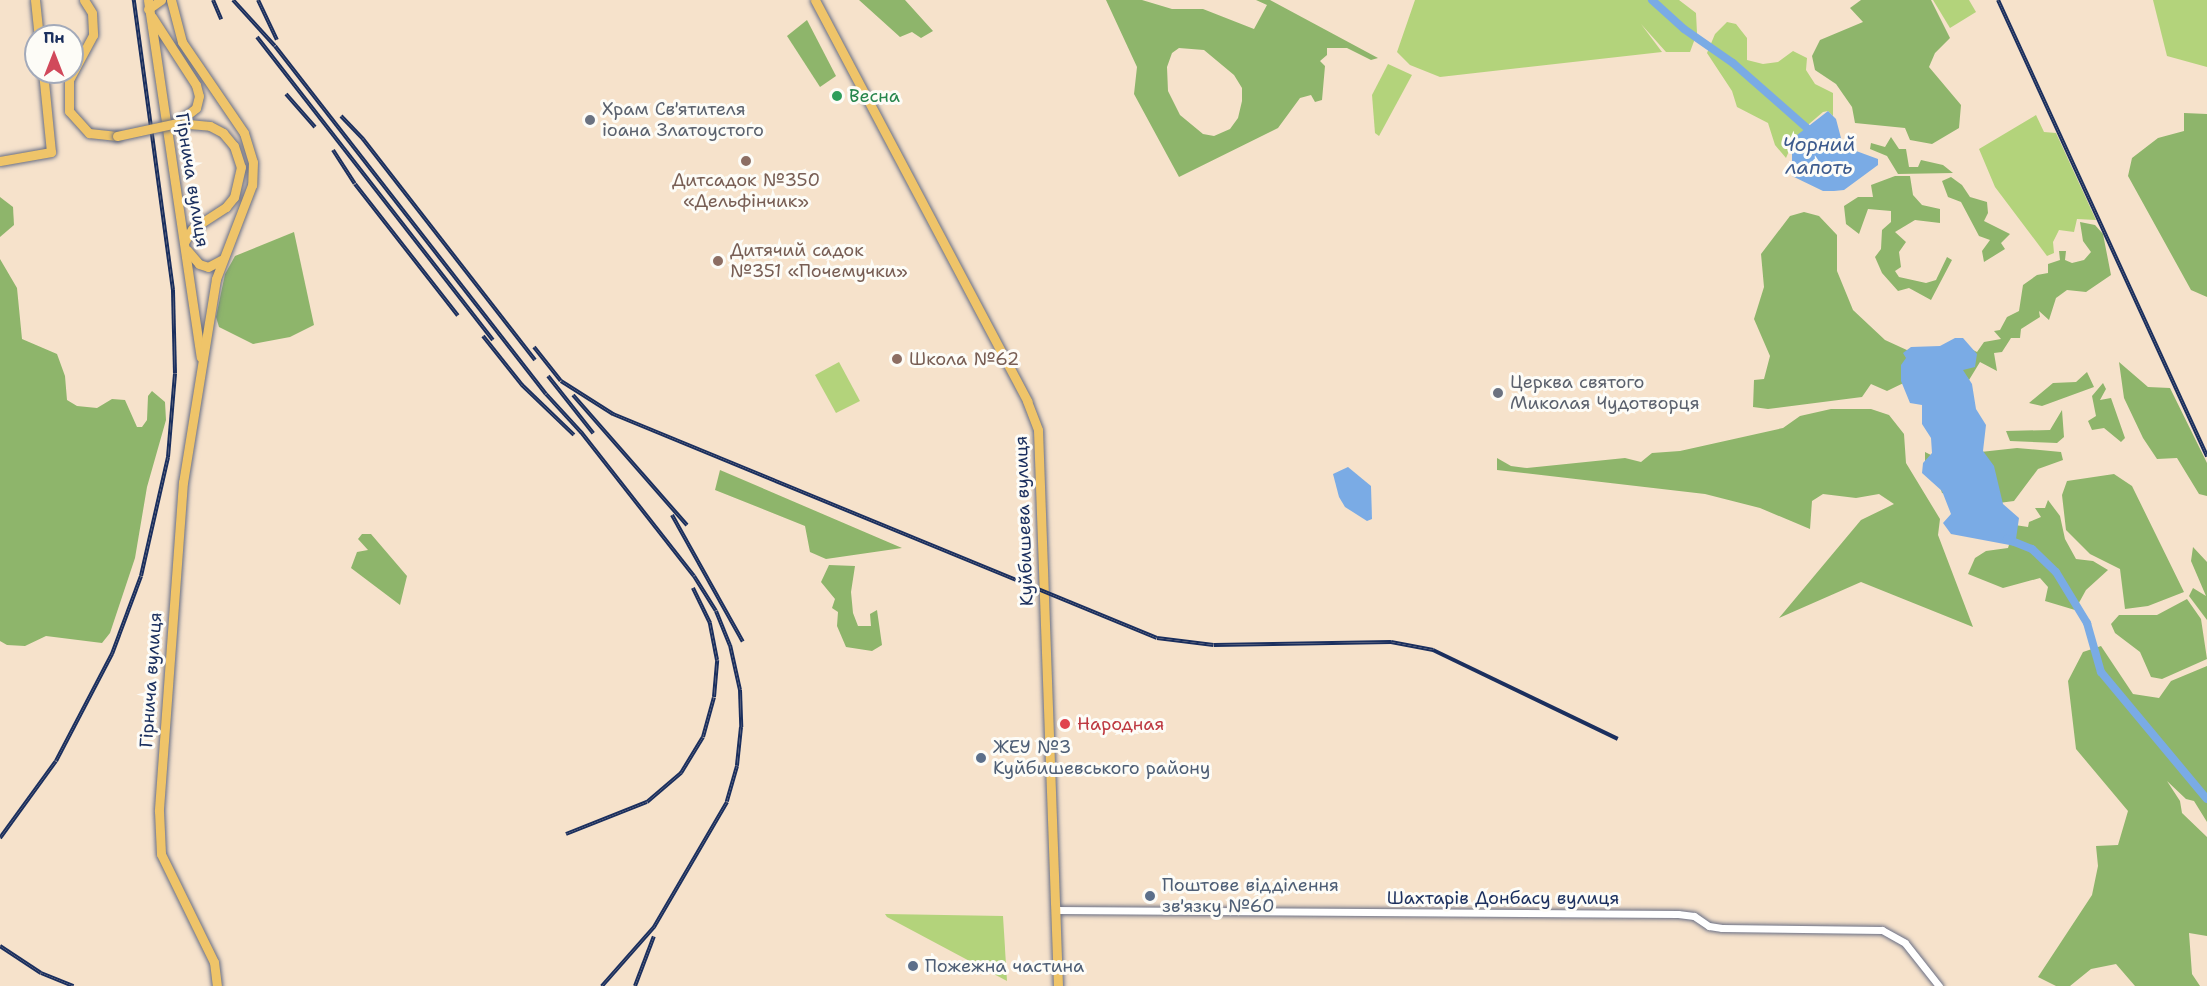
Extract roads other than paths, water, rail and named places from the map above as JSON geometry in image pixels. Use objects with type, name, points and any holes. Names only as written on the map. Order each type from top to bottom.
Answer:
[{"type":"main road","points":[[35,0],[38,24]]},
{"type":"main road","points":[[84,0],[92,13],[93,35],[69,80],[69,111],[89,133],[117,136],[177,123],[210,126],[223,133],[234,146],[241,167],[234,197],[226,207],[192,229],[185,245],[199,264],[208,267],[225,257]]},
{"type":"main road","points":[[160,0],[148,4],[196,85],[196,108],[177,123]]},
{"type":"main road","name":"Гірнича вулиця","points":[[171,0],[182,42],[234,117],[250,149],[252,184],[216,279],[183,482],[159,832],[164,863],[214,962],[217,986]]},
{"type":"main road","name":"Куйбишева вулиця","points":[[815,0],[1027,401],[1038,430],[1058,986]]},
{"type":"main road","name":"Гірнича вулиця","points":[[148,4],[202,366]]},
{"type":"main road","points":[[0,161],[43,156],[51,152],[52,142],[45,84]]},
{"type":"street","name":"Шахтарів Донбасу вулиця","points":[[1055,910],[1686,914],[1709,926],[1723,928],[1882,930],[1905,943],[1939,986]]},
{"type":"water","name":"Чорний лапоть","points":[[1828,111],[1836,119],[1841,138],[1848,148],[1878,159],[1878,165],[1844,190],[1823,191],[1792,176],[1792,139]]},
{"type":"water","points":[[1955,338],[1963,338],[1977,354],[1975,367],[1963,370],[1972,384],[1976,409],[1986,425],[1983,451],[1994,466],[2003,504],[2019,518],[2015,546],[1951,534],[1943,523],[1951,514],[1942,491],[1922,473],[1923,463],[1932,453],[1931,438],[1922,424],[1922,405],[1910,403],[1901,381],[1901,365],[1906,358],[1903,353],[1911,347],[1940,346]]},
{"type":"water","points":[[1348,467],[1371,486],[1372,519],[1367,521],[1345,507],[1339,497],[1333,474]]},
{"type":"waterway","points":[[1652,0],[1684,29],[1733,63],[1815,135]]},
{"type":"waterway","points":[[2007,539],[2032,549],[2056,572],[2087,623],[2101,672],[2207,799]]},
{"type":"railway","points":[[0,838],[56,761],[112,654],[141,576],[168,457],[175,373],[173,290],[134,0]]},
{"type":"railway","points":[[213,0],[221,19]]},
{"type":"railway","points":[[233,0],[275,46],[546,394],[581,432],[694,576],[716,611],[730,645],[740,690],[741,727],[737,766],[727,802],[654,927],[602,986]]},
{"type":"railway","points":[[258,0],[277,40]]},
{"type":"railway","points":[[1998,0],[2207,456]]},
{"type":"railway","points":[[257,37],[493,340]]},
{"type":"railway","points":[[286,94],[315,127]]},
{"type":"railway","points":[[341,116],[363,139],[535,360]]},
{"type":"railway","points":[[333,150],[355,184],[458,316]]},
{"type":"railway","points":[[483,336],[522,385],[574,435]]},
{"type":"railway","points":[[534,347],[561,381],[613,414],[1157,638],[1214,645],[1391,642],[1433,650],[1618,739]]},
{"type":"railway","points":[[548,376],[593,433]]},
{"type":"railway","points":[[573,395],[687,525]]},
{"type":"railway","points":[[672,515],[743,642]]},
{"type":"railway","points":[[566,834],[647,802],[681,773],[703,737],[714,697],[717,660],[710,623],[693,588]]},
{"type":"railway","points":[[635,986],[654,936]]},
{"type":"railway","points":[[0,946],[41,973],[74,986]]},
{"type":"place","name":"Весна","points":[[837,96]]},
{"type":"place","name":"Храм Св'ятителя іоана Златоустого","points":[[590,120]]},
{"type":"place","name":"Дитсадок №350 «Дельфінчик»","points":[[746,161]]},
{"type":"place","name":"Дитячий садок №351 «Почемучки»","points":[[718,261]]},
{"type":"place","name":"Школа №62","points":[[897,359]]},
{"type":"place","name":"Церква святого Миколая Чудотворця","points":[[1498,393]]},
{"type":"place","name":"Народная","points":[[1065,724]]},
{"type":"place","name":"ЖЕУ №3 Куйбишевського району","points":[[981,758]]},
{"type":"place","name":"Поштове відділення зв'язку №60","points":[[1150,896]]},
{"type":"place","name":"Пожежна частина","points":[[913,966]]}]
